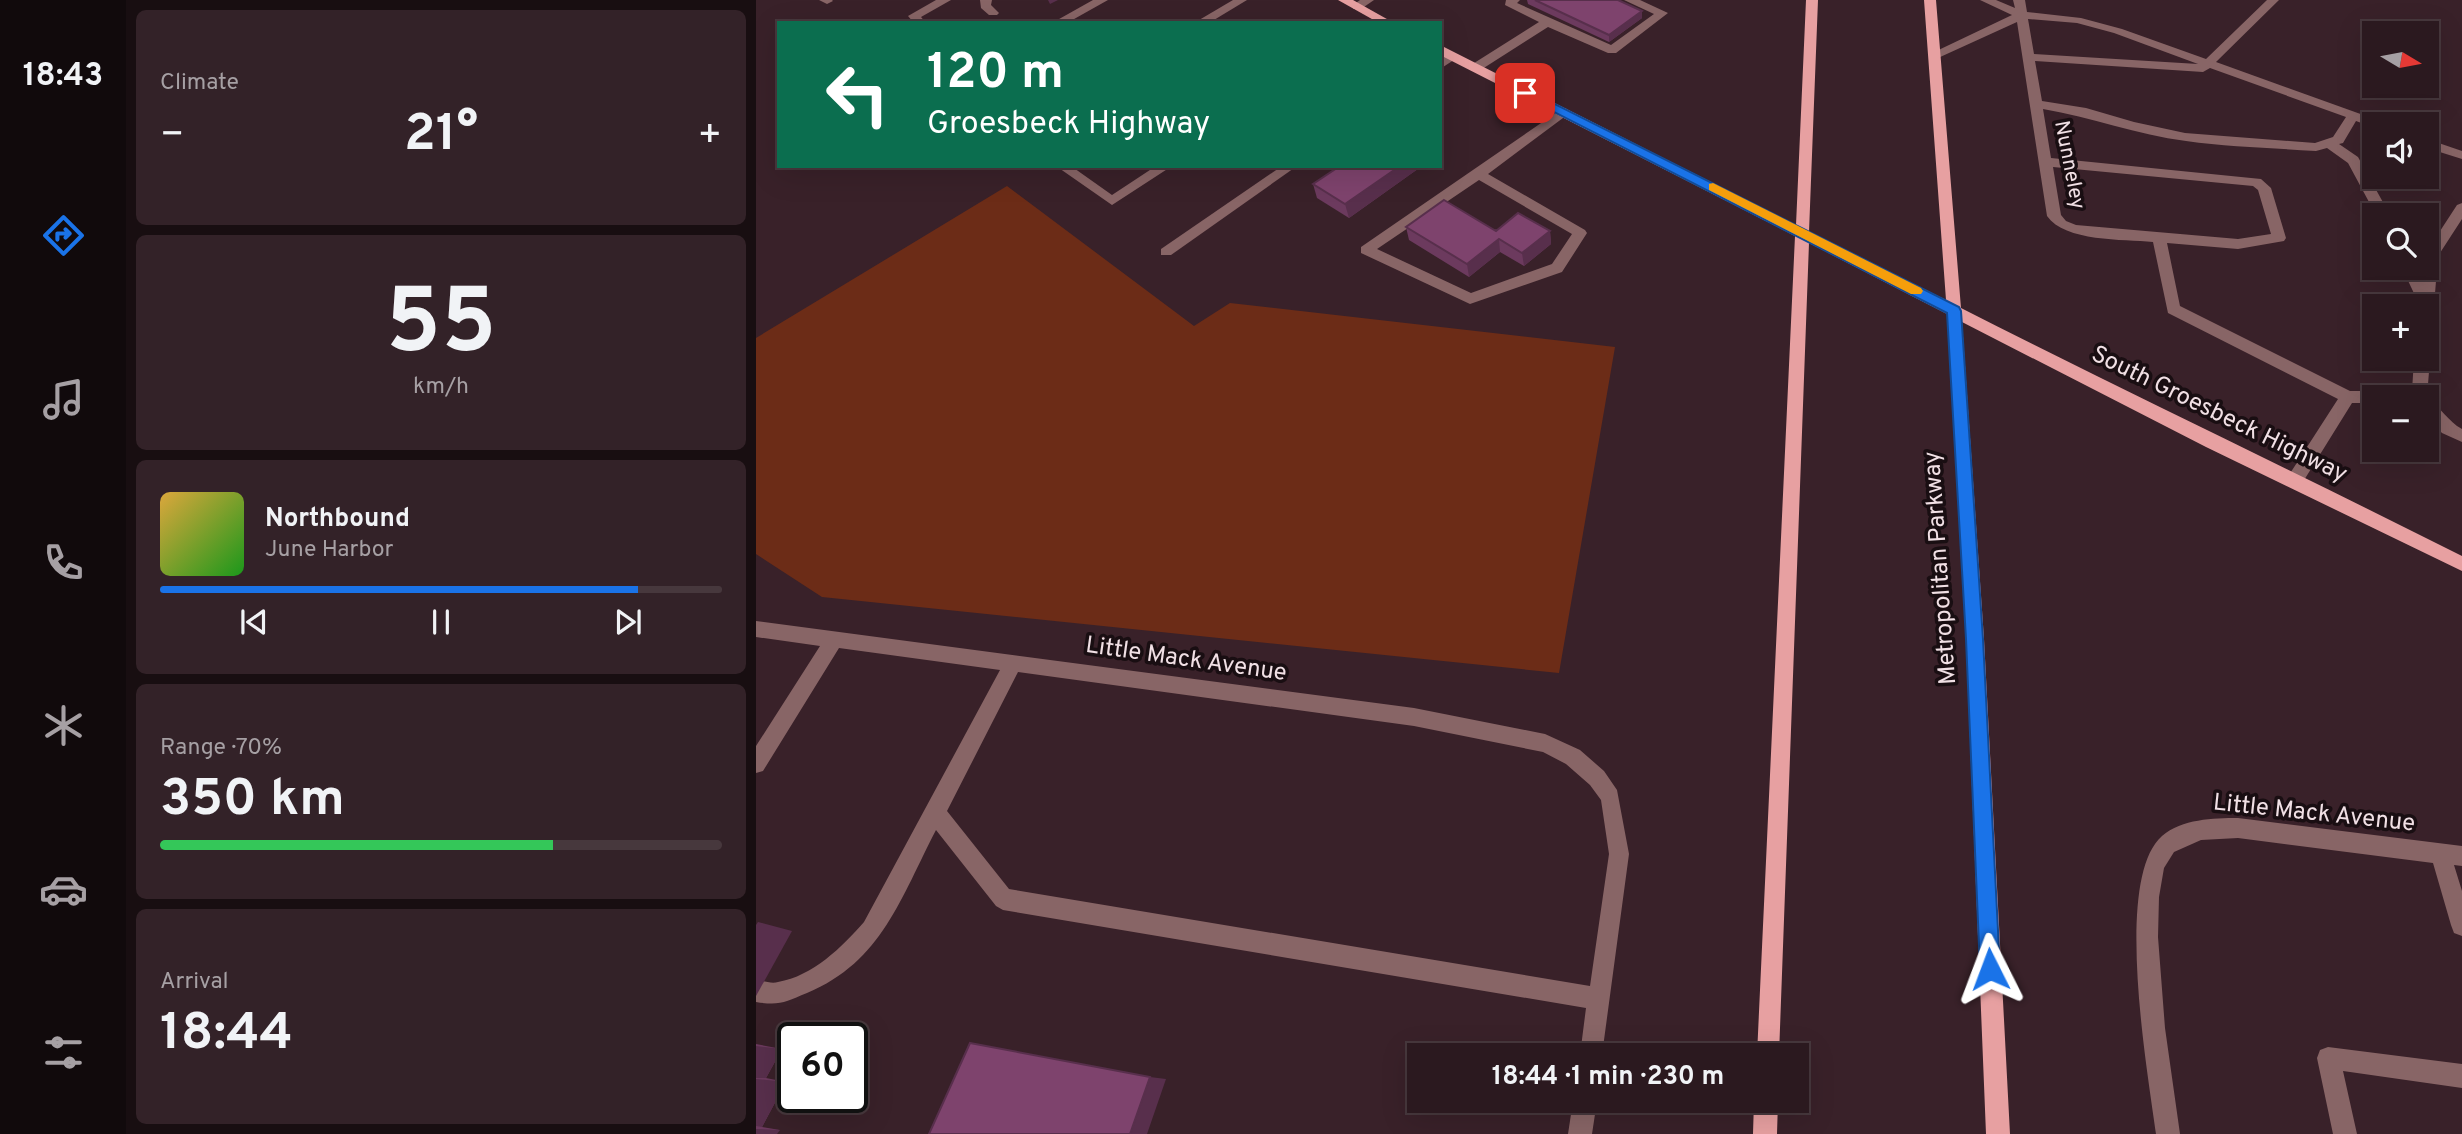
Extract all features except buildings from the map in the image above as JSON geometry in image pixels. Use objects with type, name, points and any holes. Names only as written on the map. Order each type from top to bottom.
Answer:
[{"type":"main road","points":[[1344,0],[1384,21]]},
{"type":"main road","points":[[1768,1043],[1812,0]]},
{"type":"main road","name":"Metropolitan Parkway","points":[[1930,0],[1975,639],[1998,1134]]},
{"type":"main road","name":"South Groesbeck Highway","points":[[1442,51],[2212,442],[2295,480],[2462,564]]},
{"type":"main road","points":[[1765,1134],[1766,1113]]},
{"type":"street","points":[[918,21],[914,16],[945,0]]},
{"type":"street","points":[[986,0],[985,6],[993,13]]},
{"type":"street","points":[[1062,21],[1102,0]]},
{"type":"street","points":[[1204,21],[1241,0]]},
{"type":"street","points":[[1357,7],[1368,0]]},
{"type":"street","points":[[1514,0],[1509,3],[1612,50],[1662,13],[1630,0]]},
{"type":"street","points":[[1986,0],[2022,15],[2077,20],[2118,30],[2362,119]]},
{"type":"street","name":"Nunneley","points":[[2019,0],[2054,216],[2061,224],[2074,229],[2159,239]]},
{"type":"street","points":[[2028,57],[2203,68],[2273,0]]},
{"type":"street","points":[[1934,55],[2022,15]]},
{"type":"street","points":[[1475,68],[1547,22]]},
{"type":"street","points":[[1442,64],[1454,57]]},
{"type":"street","points":[[2036,104],[2086,112],[2132,126],[2185,137],[2316,147],[2338,140],[2353,116]]},
{"type":"street","points":[[1478,174],[1580,233],[1557,268],[1470,299],[1366,250],[1563,112]]},
{"type":"street","points":[[2329,142],[2353,160],[2376,203]]},
{"type":"street","points":[[2439,147],[2462,155]]},
{"type":"street","points":[[2045,162],[2256,182],[2264,188],[2278,238],[2238,244],[2159,239],[2173,309],[2348,397],[2362,397]]},
{"type":"street","points":[[1065,168],[1112,201],[1163,168]]},
{"type":"street","points":[[1166,252],[1288,168]]},
{"type":"street","points":[[2428,294],[2431,256],[2462,208]]},
{"type":"street","points":[[2295,480],[2348,397]]},
{"type":"street","points":[[2439,419],[2448,429],[2462,436]]},
{"type":"street","name":"Little Mack Avenue","points":[[756,629],[1413,717],[1545,743],[1573,757],[1597,778],[1610,797],[1619,854],[1600,999]]},
{"type":"street","points":[[756,764],[835,639]]},
{"type":"street","points":[[756,991],[777,994],[811,980],[846,957],[872,930],[1013,663]]},
{"type":"street","points":[[935,811],[1003,899],[1600,999],[1593,1043]]},
{"type":"street","name":"Little Mack Avenue","points":[[2168,1134],[2151,1002],[2147,908],[2152,870],[2166,846],[2200,828],[2238,828],[2462,856]]},
{"type":"street","points":[[2440,853],[2462,925]]},
{"type":"street","points":[[2345,1134],[2328,1058],[2462,1076]]},
{"type":"street","points":[[1580,1134],[1583,1113]]},
{"type":"shaded area","points":[[1007,186],[1194,326],[1230,303],[1615,347],[1559,673],[822,597],[756,554],[756,338]]},
{"type":"slow traffic","points":[[1713,187],[1916,291]]},
{"type":"route","points":[[1525,93],[1954,311],[1975,639],[1990,969]]}]
